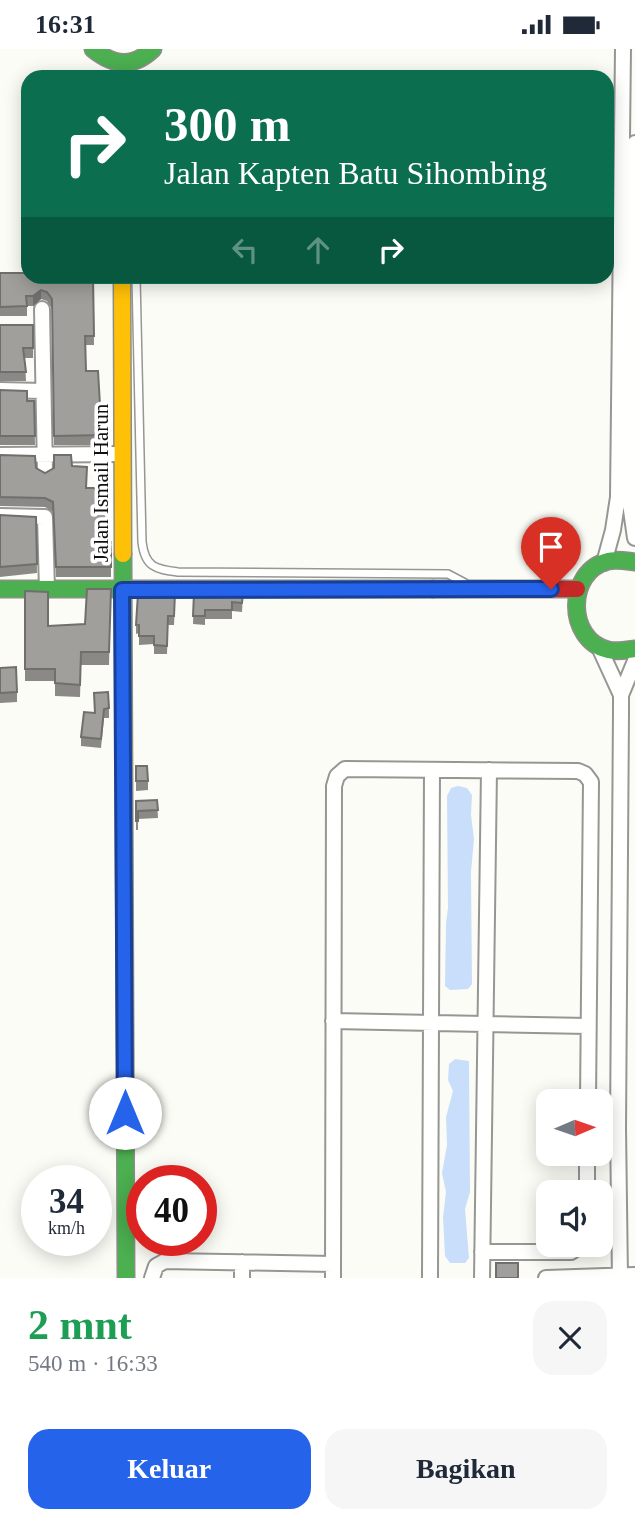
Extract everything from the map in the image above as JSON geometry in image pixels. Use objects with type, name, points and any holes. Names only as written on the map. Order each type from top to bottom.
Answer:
[{"type":"street","points":[[93,49],[121,70]]},
{"type":"street","points":[[123,70],[146,57],[153,49]]},
{"type":"street","points":[[604,562],[618,497],[623,49]]},
{"type":"street","points":[[635,143],[629,496],[635,538]]},
{"type":"street","name":"Jalan Ismail Harun","points":[[122,284],[126,1278]]},
{"type":"street","points":[[42,309],[35,325],[43,391],[45,473]]},
{"type":"street","points":[[0,390],[43,391]]},
{"type":"street","points":[[0,454],[122,454]]},
{"type":"street","points":[[0,516],[44,517],[47,590]]},
{"type":"street","points":[[635,562],[622,559],[604,562],[588,573],[577,589],[575,611],[577,622],[590,641],[599,647],[621,652],[635,649]]},
{"type":"street","points":[[0,589],[577,589]]},
{"type":"street","points":[[599,647],[621,695]]},
{"type":"street","points":[[620,1277],[618,1128],[621,695],[635,661]]},
{"type":"street","points":[[152,1278],[156,1266],[165,1261],[242,1262],[333,1271],[334,786],[337,776],[345,769],[578,771],[585,774],[591,782],[588,1089]]},
{"type":"street","points":[[430,1278],[432,770]]},
{"type":"street","points":[[482,1278],[489,770]]},
{"type":"street","points":[[333,1021],[588,1026]]},
{"type":"street","points":[[482,1252],[536,1252]]},
{"type":"street","points":[[242,1262],[242,1278]]},
{"type":"street","points":[[546,1278],[635,1275]]},
{"type":"lane","points":[[136,284],[142,541],[144,556],[148,562],[159,569],[178,572],[448,574],[473,590]]},
{"type":"water","points":[[451,788],[467,788],[472,795],[472,984],[468,989],[450,990],[445,986],[448,908],[447,796]]},
{"type":"water","points":[[455,1059],[469,1061],[470,1192],[465,1209],[469,1258],[465,1263],[450,1263],[445,1256],[443,1217],[446,1192],[442,1173],[447,1145],[446,1117],[453,1091],[448,1080],[449,1064]]},
{"type":"building","points":[[0,273],[21,273],[21,284],[93,284],[94,336],[85,336],[86,371],[98,371],[100,405],[106,405],[106,435],[54,436],[52,299],[47,292],[41,290],[33,296],[26,296],[27,306],[0,307]]},
{"type":"building","points":[[0,325],[33,325],[33,348],[23,348],[26,372],[0,372]]},
{"type":"building","points":[[0,390],[27,391],[27,401],[34,401],[35,436],[0,436]]},
{"type":"building","points":[[0,455],[35,456],[36,468],[45,473],[54,468],[54,455],[71,455],[72,466],[87,467],[86,488],[107,488],[111,567],[56,567],[53,502],[45,498],[0,497]]},
{"type":"building","points":[[0,515],[36,517],[37,564],[0,567]]},
{"type":"building","points":[[87,589],[111,589],[109,652],[81,652],[80,685],[55,683],[55,669],[25,669],[25,591],[48,592],[48,626],[85,624]]},
{"type":"building","points":[[138,593],[175,593],[174,616],[168,616],[167,646],[154,645],[154,636],[139,636],[139,625],[136,625]]},
{"type":"building","points":[[194,593],[243,593],[242,603],[232,602],[232,610],[205,610],[205,616],[193,616]]},
{"type":"building","points":[[16,667],[17,692],[0,693],[0,668]]},
{"type":"building","points":[[108,692],[109,708],[104,709],[101,739],[81,737],[84,712],[95,713],[94,693]]},
{"type":"building","points":[[136,766],[147,766],[148,781],[136,781]]},
{"type":"building","points":[[157,800],[158,810],[138,811],[136,821],[136,801]]},
{"type":"building","points":[[496,1263],[518,1263],[518,1278],[496,1278]]},
{"type":"traffic: fast","points":[[93,49],[108,59],[123,62],[138,59],[153,49]]},
{"type":"traffic: fast","points":[[123,554],[126,1278]]},
{"type":"traffic: fast","points":[[635,562],[611,560],[594,567],[584,578],[576,605],[578,620],[584,633],[594,644],[611,651],[635,649]]},
{"type":"traffic: fast","points":[[0,589],[433,589]]},
{"type":"traffic: slow","points":[[122,284],[123,554]]},
{"type":"traffic: jam","points":[[433,589],[577,589]]},
{"type":"route","points":[[125,1113],[122,590],[551,589]]}]
